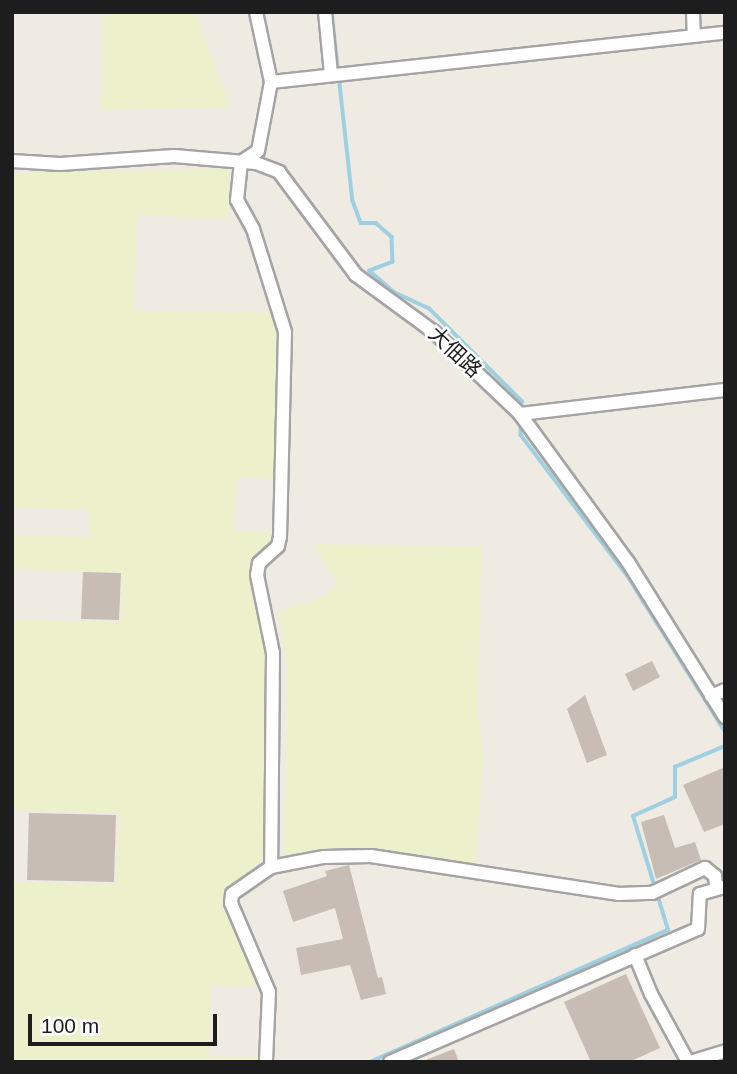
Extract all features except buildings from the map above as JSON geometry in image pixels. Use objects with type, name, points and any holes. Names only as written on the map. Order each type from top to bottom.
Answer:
[{"type":"street","points":[[256,12],[271,82],[258,151],[241,163],[237,201],[253,229],[285,332],[280,537],[278,546],[259,563],[257,575],[273,653],[271,867]]},
{"type":"street","points":[[325,12],[331,74]]},
{"type":"street","points":[[693,12],[694,35]]},
{"type":"street","points":[[271,82],[725,33]]},
{"type":"street","name":"大佃路","points":[[12,161],[60,164],[174,156],[241,163],[279,172],[356,275],[435,332],[520,414],[628,562],[725,717]]},
{"type":"street","points":[[520,414],[725,390]]},
{"type":"street","points":[[711,696],[725,690]]},
{"type":"street","points":[[266,1062],[269,992],[231,903],[232,894],[271,867],[324,857],[371,856],[620,894],[652,892],[705,868],[715,876],[720,887],[700,894],[698,929],[390,1062]]},
{"type":"street","points":[[635,955],[651,994],[689,1062],[725,1051]]},
{"type":"green space","points":[[102,12],[195,12],[231,107],[102,110]]},
{"type":"green space","points":[[228,169],[230,209],[226,219],[137,215],[133,311],[273,313],[282,329],[276,479],[237,477],[233,525],[236,531],[274,532],[276,548],[250,575],[269,664],[265,857],[227,891],[223,901],[258,986],[211,986],[209,1057],[262,1057],[262,1062],[12,1062],[12,882],[116,885],[119,813],[12,810],[12,620],[121,622],[122,573],[12,569],[12,535],[89,537],[90,510],[12,507],[12,173]]},
{"type":"green space","points":[[314,544],[482,546],[478,712],[484,755],[475,868],[363,854],[285,864],[288,669],[278,611],[322,598],[338,584]]},
{"type":"waterway","points":[[332,12],[353,201],[361,223],[376,223],[392,237],[393,262],[370,271],[394,292],[429,308],[522,401],[521,411]]},
{"type":"waterway","points":[[521,423],[521,435],[629,578],[725,731]]},
{"type":"waterway","points":[[655,888],[633,816],[675,797],[675,767],[725,746]]},
{"type":"waterway","points":[[370,1062],[668,930],[657,895]]}]
